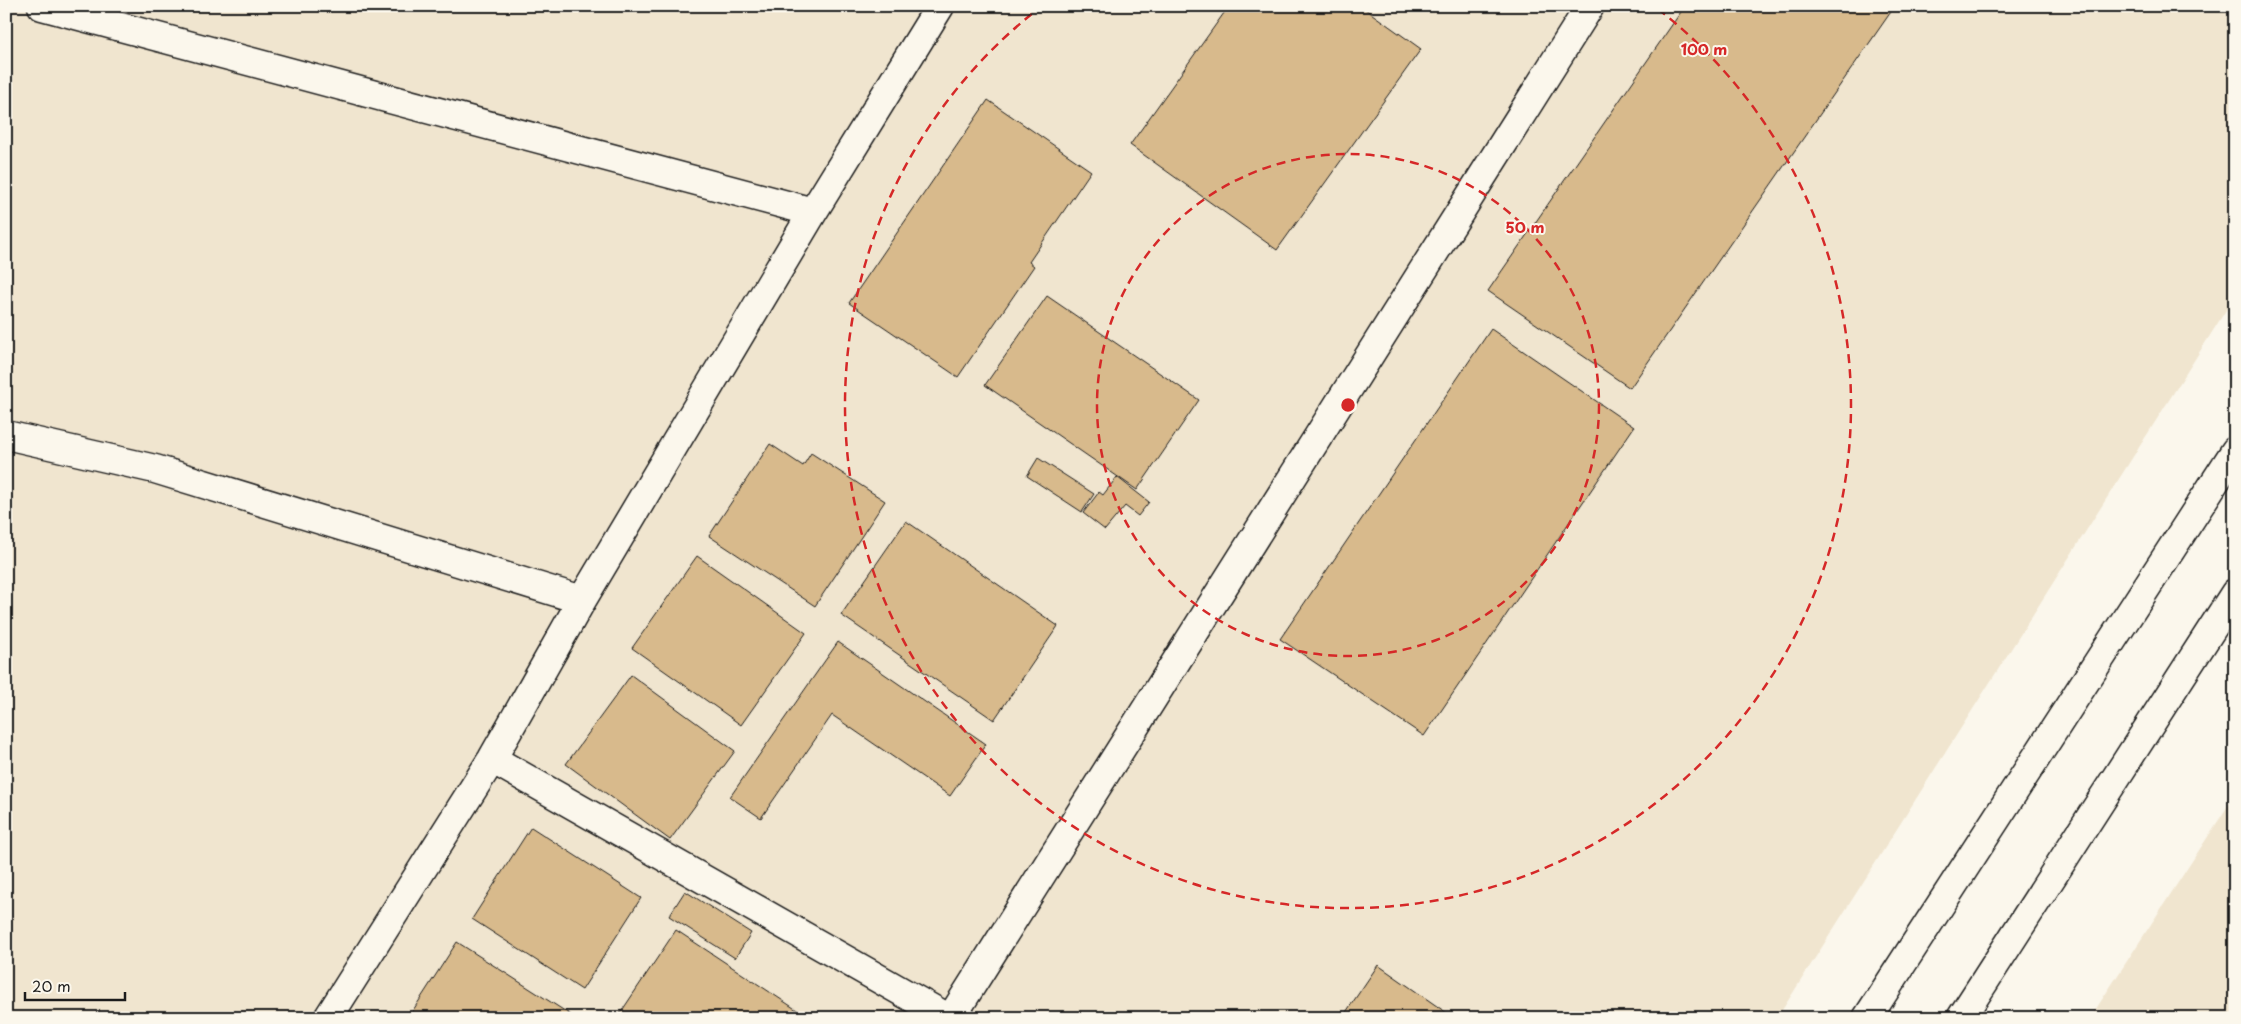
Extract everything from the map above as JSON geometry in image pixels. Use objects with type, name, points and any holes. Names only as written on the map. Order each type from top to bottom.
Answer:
[{"type":"street","points":[[42,6],[813,212]]},
{"type":"street","points":[[328,1018],[492,759],[582,600],[813,212],[940,6]]},
{"type":"street","points":[[492,759],[950,1018],[1590,6]]},
{"type":"street","points":[[6,435],[156,469],[582,600]]},
{"type":"street","points":[[1867,1018],[2235,451]]},
{"type":"street","points":[[1961,1018],[2235,593]]},
{"type":"shaded area","points":[[6,6],[2235,6],[2235,296],[1777,1018],[6,1018]]},
{"type":"shaded area","points":[[2235,795],[2235,1018],[2090,1018]]},
{"type":"building","points":[[1229,6],[1361,6],[1421,49],[1277,250],[1130,145]]},
{"type":"building","points":[[1685,6],[1895,6],[1630,388],[1488,291]]},
{"type":"building","points":[[988,100],[1091,171],[1029,262],[1034,266],[958,377],[849,303]]},
{"type":"building","points":[[1047,296],[1199,400],[1137,490],[985,385]]},
{"type":"building","points":[[1491,329],[1634,427],[1424,736],[1280,639]]},
{"type":"building","points":[[770,444],[803,466],[811,453],[885,501],[815,606],[709,536]]},
{"type":"building","points":[[1038,458],[1094,494],[1082,512],[1027,476]]},
{"type":"building","points":[[1117,477],[1149,502],[1138,516],[1125,506],[1105,530],[1083,513],[1099,492],[1103,495]]},
{"type":"building","points":[[906,521],[1058,626],[994,720],[841,615]]},
{"type":"building","points":[[697,556],[806,633],[741,725],[632,648]]},
{"type":"building","points":[[838,642],[986,744],[950,796],[832,715],[761,818],[730,797]]},
{"type":"building","points":[[631,675],[735,751],[670,840],[566,764]]},
{"type":"building","points":[[531,827],[641,898],[582,990],[472,919]]},
{"type":"building","points":[[685,891],[751,933],[735,958],[669,916]]},
{"type":"building","points":[[676,930],[809,1018],[617,1018]]},
{"type":"building","points":[[457,942],[571,1015],[569,1018],[408,1018]]},
{"type":"building","points":[[1378,965],[1454,1018],[1342,1018]]}]
